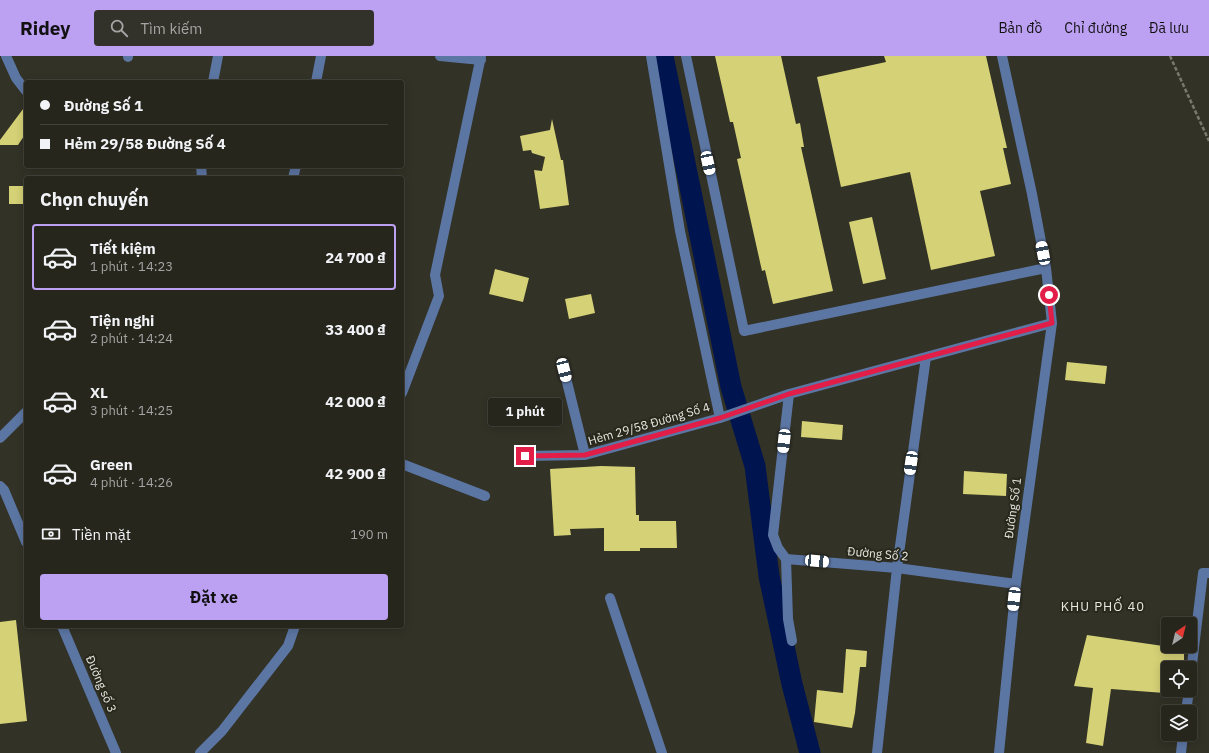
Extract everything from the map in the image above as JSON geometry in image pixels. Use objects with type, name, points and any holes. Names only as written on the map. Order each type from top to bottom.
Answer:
[{"type":"street","points":[[6,56],[16,78],[24,88]]},
{"type":"street","points":[[213,80],[218,56]]},
{"type":"street","points":[[316,80],[321,56]]},
{"type":"street","points":[[404,388],[439,296],[435,275],[481,58],[440,56]]},
{"type":"street","points":[[651,56],[680,230],[720,418]]},
{"type":"street","points":[[686,56],[744,331],[1046,268]]},
{"type":"street","name":"Đường Số 1","points":[[999,753],[1016,584],[1052,323],[1046,268],[1032,194],[1002,56]]},
{"type":"street","name":"Hẻm 29/58 Đường Số 4","points":[[525,456],[585,455],[720,418],[789,394],[1052,323]]},
{"type":"street","points":[[877,753],[897,568],[926,357]]},
{"type":"street","name":"Hẻm 29/58 Đường Số 4","points":[[564,370],[585,455]]},
{"type":"street","points":[[789,394],[774,535],[778,548],[786,559],[788,618],[792,641]]},
{"type":"street","points":[[0,438],[24,414]]},
{"type":"street","points":[[404,465],[486,496]]},
{"type":"street","points":[[0,486],[4,490],[24,537]]},
{"type":"street","name":"Đường Số 2","points":[[786,559],[897,568],[1016,584]]},
{"type":"street","points":[[1192,661],[1203,573],[1209,573]]},
{"type":"street","points":[[610,598],[662,753]]},
{"type":"street","name":"Đường số 3","points":[[63,628],[116,753]]},
{"type":"street","points":[[200,753],[222,731],[288,646],[294,628]]},
{"type":"street","points":[[1181,753],[1183,741]]},
{"type":"path","points":[[1170,56],[1209,141]]},
{"type":"building","points":[[715,56],[781,56],[796,124],[800,123],[804,147],[801,147],[833,291],[773,304],[765,270],[762,271],[737,159],[741,158],[733,122],[730,122]]},
{"type":"building","points":[[884,56],[986,56],[1007,148],[1003,148],[1011,184],[980,191],[995,256],[931,270],[910,172],[841,187],[817,77],[886,62]]},
{"type":"building","points":[[24,108],[24,136],[18,145],[0,145],[0,140]]},
{"type":"building","points":[[552,119],[561,160],[563,160],[569,205],[540,209],[534,170],[542,171],[545,157],[532,153],[531,150],[523,151],[520,136],[550,130]]},
{"type":"building","points":[[9,186],[24,186],[24,204],[9,204]]},
{"type":"building","points":[[872,217],[886,279],[863,284],[849,222]]},
{"type":"building","points":[[495,269],[529,278],[523,302],[489,294]]},
{"type":"building","points":[[591,294],[595,313],[569,319],[565,299]]},
{"type":"building","points":[[1067,362],[1107,366],[1105,384],[1065,380]]},
{"type":"building","points":[[802,421],[843,425],[842,440],[801,437]]},
{"type":"building","points":[[601,466],[635,467],[636,515],[639,515],[639,521],[676,521],[677,548],[640,548],[640,551],[604,551],[604,528],[570,529],[571,535],[554,536],[550,469]]},
{"type":"building","points":[[964,471],[1007,474],[1006,496],[963,494]]},
{"type":"building","points":[[16,620],[27,721],[0,724],[0,622]]},
{"type":"building","points":[[1087,635],[1161,646],[1161,653],[1184,653],[1184,661],[1161,661],[1161,693],[1111,689],[1103,746],[1086,743],[1093,688],[1074,686]]},
{"type":"building","points":[[846,649],[867,651],[866,667],[860,667],[852,728],[814,722],[817,690],[843,693]]},
{"type":"waterway","points":[[663,56],[731,387],[755,466],[769,576],[792,684],[810,753]]},
{"type":"district","name":"KHU PHỐ 40","points":[[1103,606]]},
{"type":"route","points":[[525,456],[585,455],[720,418],[789,394],[1052,323],[1049,295]]}]
